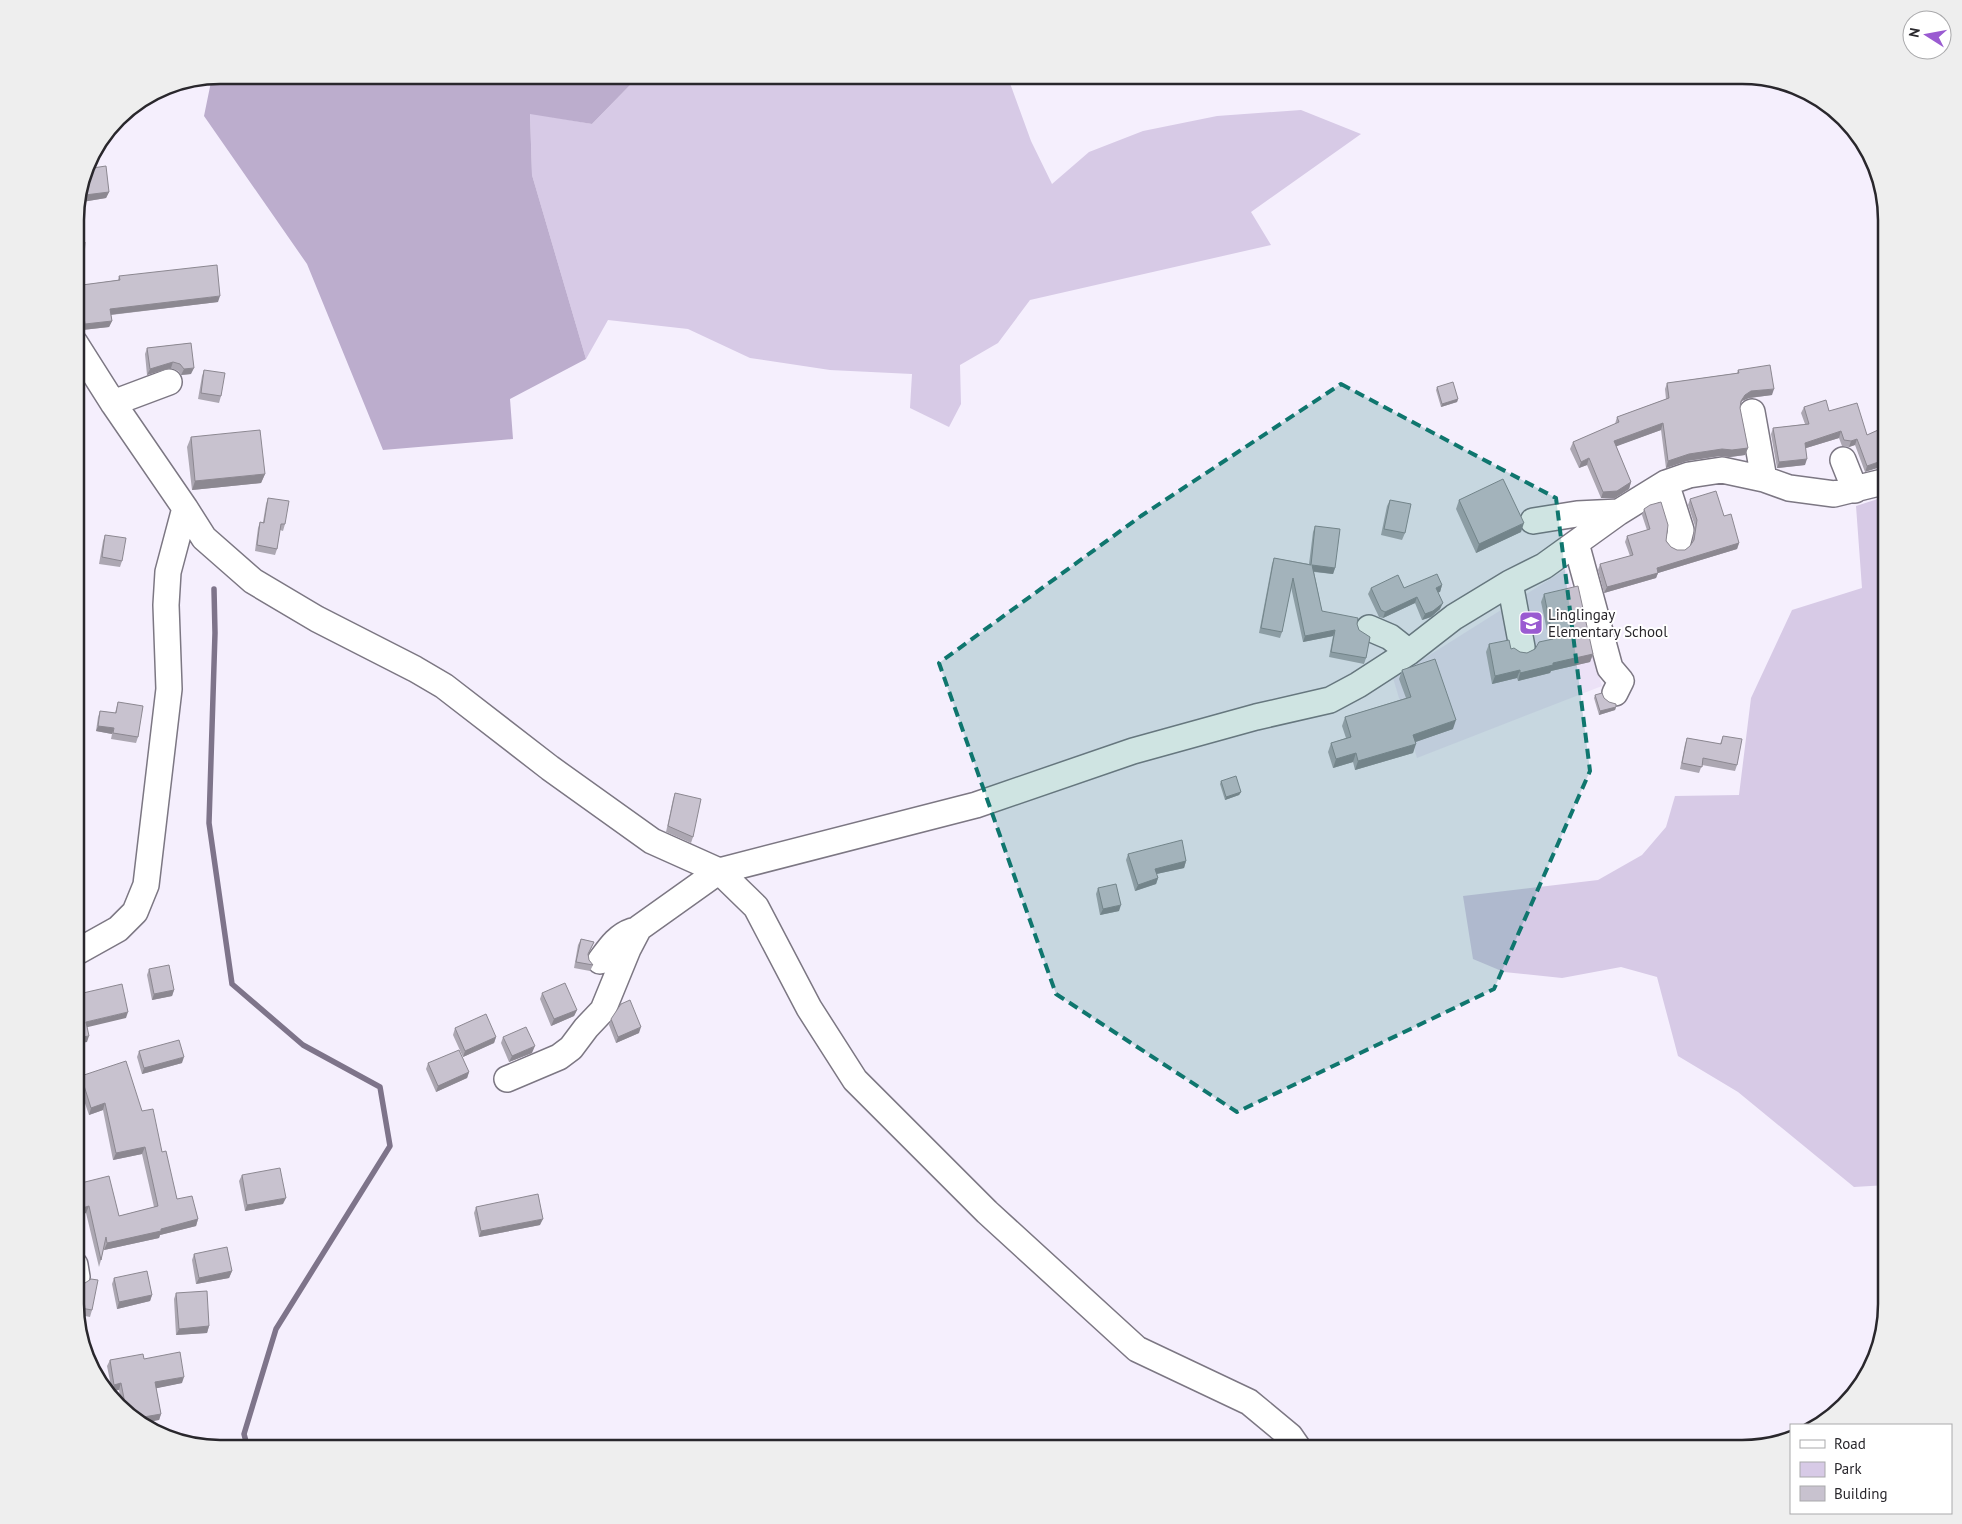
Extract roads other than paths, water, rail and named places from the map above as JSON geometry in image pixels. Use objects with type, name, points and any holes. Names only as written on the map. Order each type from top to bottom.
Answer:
[{"type":"street","points":[[84,357],[204,538],[254,581],[317,618],[415,668],[444,686],[550,768],[652,841],[718,871],[756,907],[809,1008],[855,1080],[987,1212],[1137,1349],[1249,1402],[1293,1440]]},
{"type":"street","points":[[113,403],[169,382]]},
{"type":"street","points":[[1752,412],[1764,479]]},
{"type":"street","points":[[1843,460],[1855,490]]},
{"type":"street","points":[[600,961],[615,941],[626,933],[639,928],[718,871],[976,805],[1133,751],[1256,717],[1330,700],[1358,685],[1409,652],[1454,617],[1510,583],[1544,566],[1619,512],[1666,483],[1689,475],[1722,470],[1764,479],[1789,488],[1834,494],[1878,483]]},
{"type":"street","points":[[1666,483],[1681,530],[1678,542]]},
{"type":"street","points":[[84,948],[118,929],[135,912],[146,885],[169,689],[166,605],[168,572],[185,508]]},
{"type":"street","points":[[1533,521],[1577,514],[1619,512]]},
{"type":"street","points":[[1576,543],[1610,668],[1621,681],[1615,693]]},
{"type":"street","points":[[1510,583],[1522,647]]},
{"type":"street","points":[[1369,628],[1390,637],[1409,652]]},
{"type":"street","points":[[507,1079],[559,1057],[570,1048],[603,1010],[624,958],[639,928]]},
{"type":"waterway","points":[[214,589],[215,633],[209,823],[232,984],[303,1045],[380,1087],[390,1146],[276,1329],[244,1434],[246,1440]]},
{"type":"place","name":"Linglingay Elementary School","points":[[1531,623]]}]
